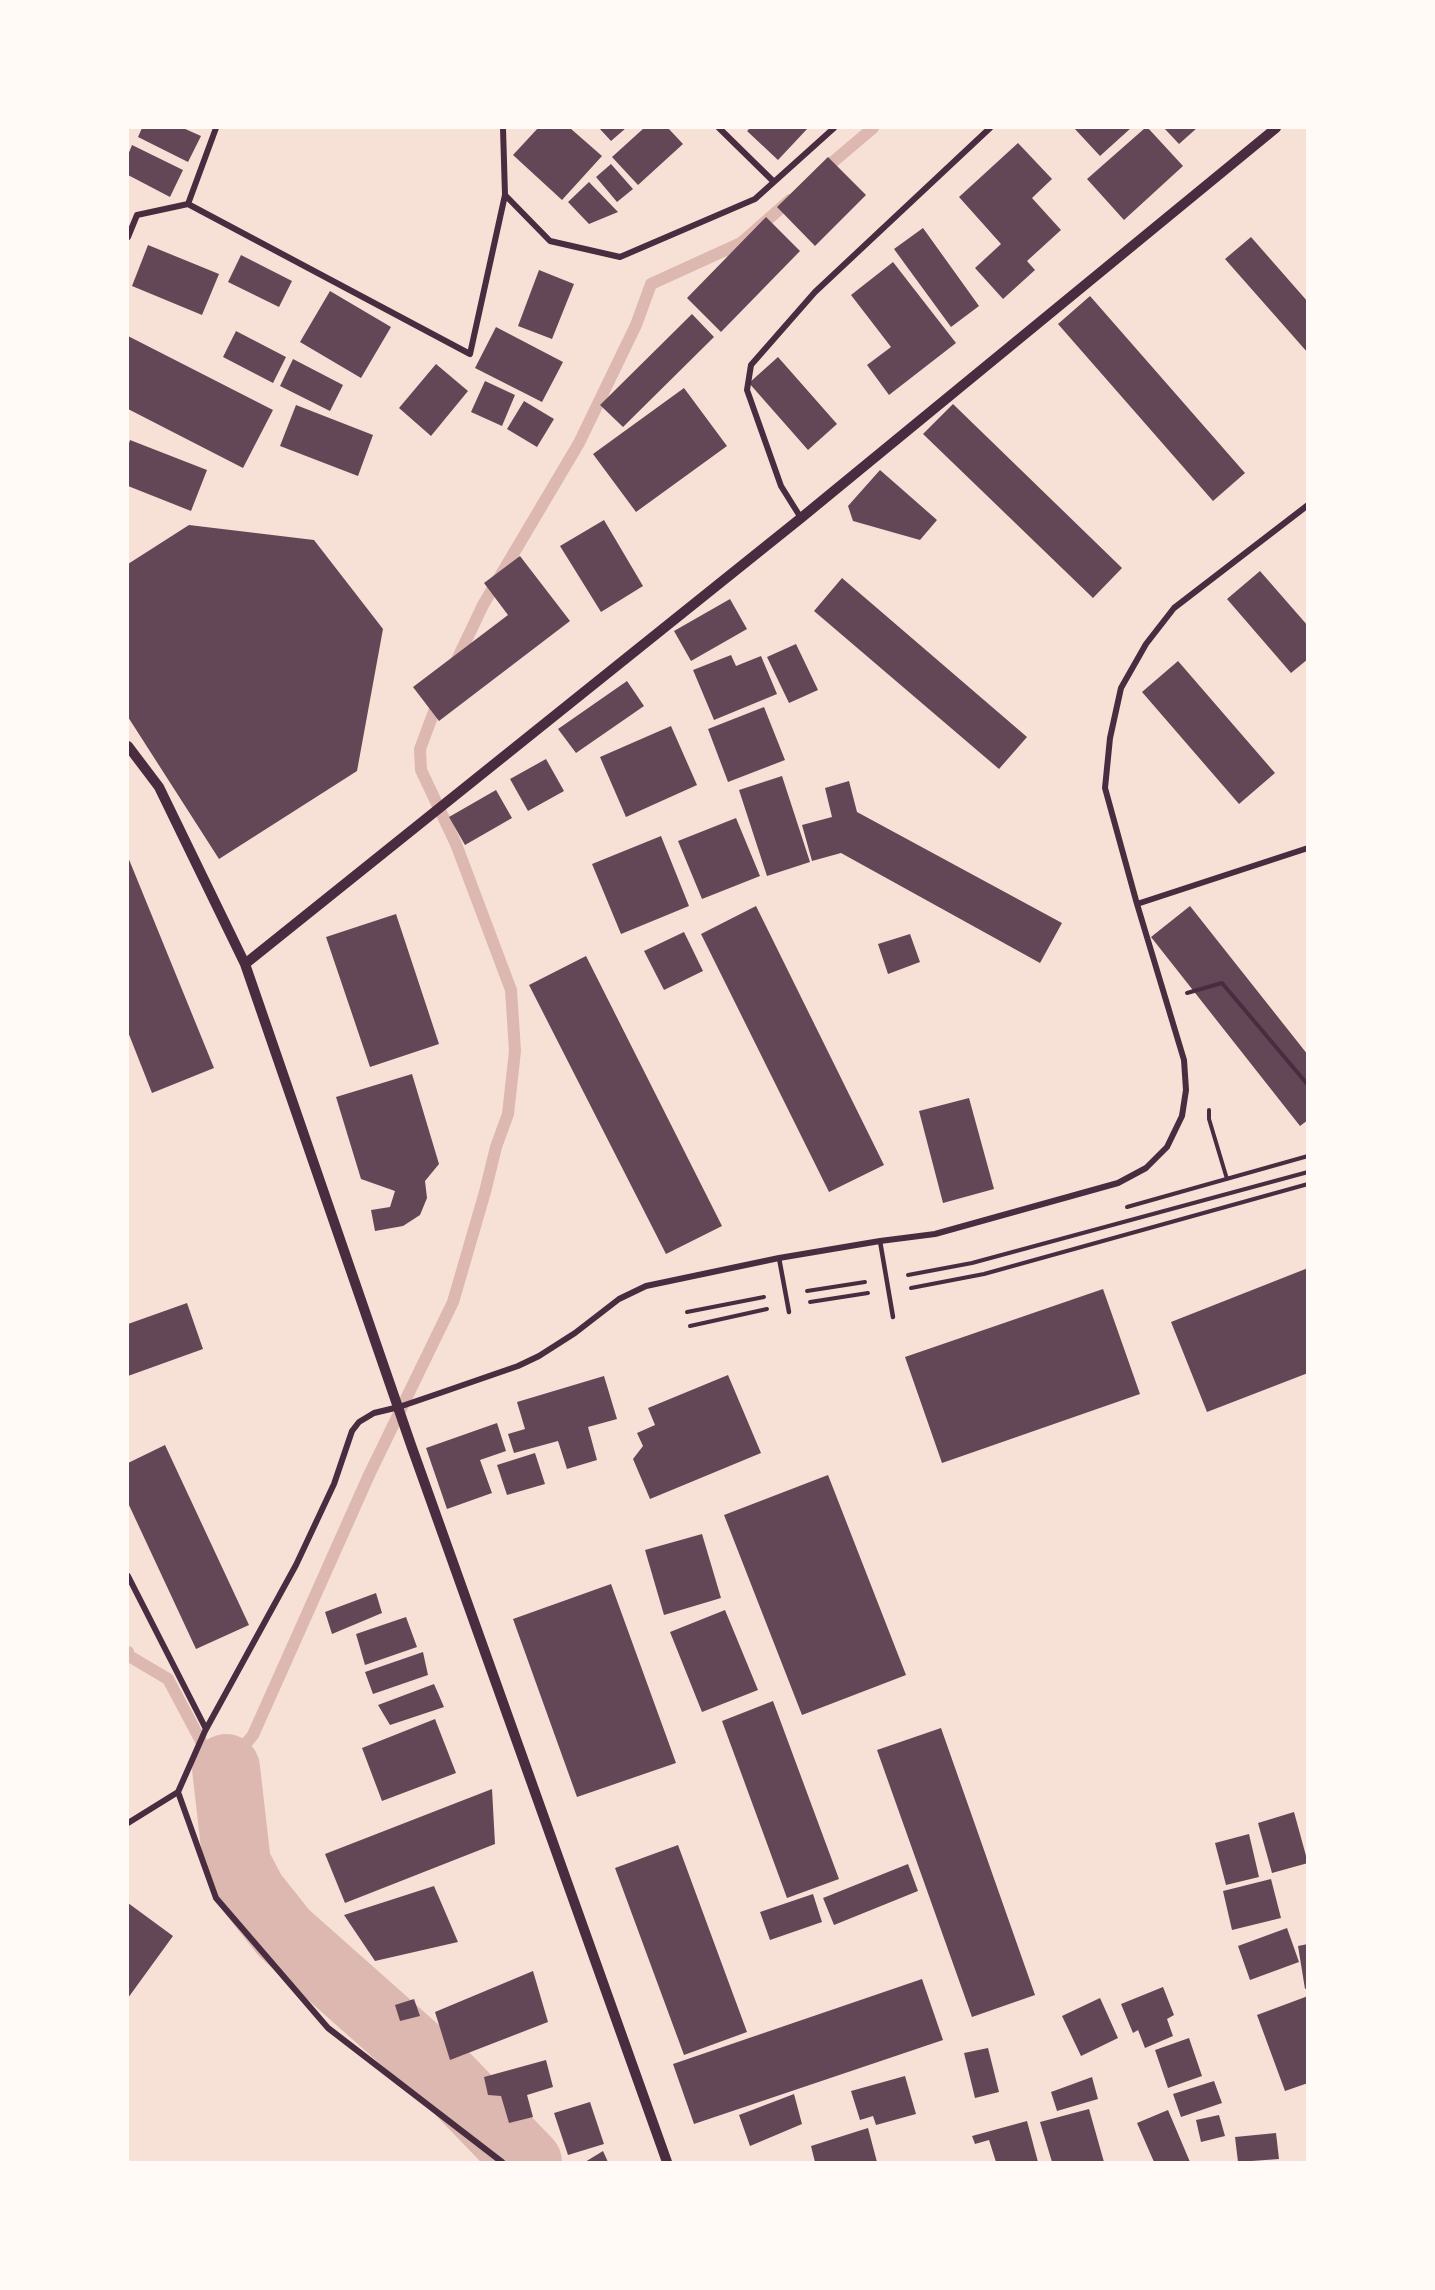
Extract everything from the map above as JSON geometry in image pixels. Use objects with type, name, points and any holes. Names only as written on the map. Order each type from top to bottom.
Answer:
[{"type":"street","points":[[188,204],[216,128]]},
{"type":"street","points":[[128,237],[137,215],[188,204],[470,354],[505,195],[503,128]]},
{"type":"street","points":[[719,128],[774,182]]},
{"type":"street","points":[[505,195],[550,241],[620,257],[755,199],[834,128]]},
{"type":"street","points":[[801,518],[781,486],[747,390],[751,365],[815,292],[990,128]]},
{"type":"street","points":[[245,964],[801,518],[1276,128]]},
{"type":"street","points":[[128,1823],[178,1792],[206,1730],[296,1565],[334,1484],[352,1431],[359,1422],[374,1413],[399,1407],[518,1366],[539,1356],[575,1333],[619,1299],[646,1286],[779,1258],[880,1240],[935,1234],[1118,1183],[1146,1168],[1167,1147],[1182,1116],[1186,1089],[1184,1060],[1105,788],[1110,738],[1121,688],[1146,644],[1174,608],[1308,505]]},
{"type":"street","points":[[128,746],[159,787],[245,964],[411,1445],[667,2163]]},
{"type":"street","points":[[1137,904],[1308,848]]},
{"type":"street","points":[[128,1576],[206,1730]]},
{"type":"street","points":[[178,1792],[216,1898],[328,2028],[502,2163]]},
{"type":"lane","points":[[880,1240],[893,1317]]},
{"type":"lane","points":[[779,1258],[789,1309]]},
{"type":"path","points":[[1166,1000],[1222,983],[1308,1085]]},
{"type":"path","points":[[687,1312],[972,1263],[1308,1172]]},
{"type":"path","points":[[690,1326],[984,1274],[1308,1184]]},
{"type":"building","points":[[142,128],[183,128],[201,136],[188,162],[138,137]]},
{"type":"building","points":[[538,128],[570,128],[602,156],[562,200],[513,155]]},
{"type":"building","points":[[599,128],[626,128],[611,141]]},
{"type":"building","points":[[644,128],[668,128],[683,144],[638,185],[612,157]]},
{"type":"building","points":[[750,128],[808,128],[778,160],[747,131]]},
{"type":"building","points":[[1074,128],[1131,128],[1100,156]]},
{"type":"building","points":[[1145,128],[1148,128],[1183,166],[1124,220],[1087,179]]},
{"type":"building","points":[[1164,128],[1197,128],[1179,144]]},
{"type":"building","points":[[1018,143],[1052,179],[1032,198],[1061,230],[1027,261],[1035,270],[1003,299],[975,268],[1001,244],[959,197]]},
{"type":"building","points":[[132,145],[183,170],[170,197],[128,175],[128,155]]},
{"type":"building","points":[[828,157],[866,195],[815,246],[777,207]]},
{"type":"building","points":[[611,164],[633,189],[617,202],[596,177]]},
{"type":"building","points":[[589,182],[618,212],[589,224],[568,202]]},
{"type":"building","points":[[766,217],[800,251],[721,332],[687,298]]},
{"type":"building","points":[[923,228],[979,306],[951,327],[894,249]]},
{"type":"building","points":[[1251,237],[1308,302],[1308,353],[1225,259]]},
{"type":"building","points":[[148,245],[219,274],[202,315],[132,286]]},
{"type":"building","points":[[241,255],[292,281],[279,307],[228,282]]},
{"type":"building","points":[[893,262],[956,343],[889,395],[867,365],[891,347],[851,295]]},
{"type":"building","points":[[539,270],[574,284],[552,339],[518,326]]},
{"type":"building","points":[[330,291],[391,327],[361,378],[300,342]]},
{"type":"building","points":[[1090,296],[1245,473],[1213,501],[1058,324]]},
{"type":"building","points":[[692,314],[714,337],[623,427],[600,405]]},
{"type":"building","points":[[496,327],[563,362],[542,402],[475,368]]},
{"type":"building","points":[[236,331],[286,357],[273,383],[223,357]]},
{"type":"building","points":[[128,336],[273,410],[243,468],[128,409]]},
{"type":"building","points":[[778,357],[837,424],[808,450],[749,383]]},
{"type":"building","points":[[293,359],[343,385],[330,411],[280,386]]},
{"type":"building","points":[[436,364],[468,391],[431,436],[399,408]]},
{"type":"building","points":[[485,381],[515,395],[502,426],[471,412]]},
{"type":"building","points":[[684,388],[727,446],[636,512],[593,454]]},
{"type":"building","points":[[524,401],[554,419],[537,447],[507,429]]},
{"type":"building","points":[[953,404],[1122,568],[1093,598],[923,434]]},
{"type":"building","points":[[296,405],[373,435],[358,476],[280,446]]},
{"type":"building","points":[[130,440],[207,470],[191,511],[128,486]]},
{"type":"building","points":[[880,470],[937,520],[920,540],[853,521],[848,506]]},
{"type":"building","points":[[604,520],[643,586],[601,612],[560,546]]},
{"type":"building","points":[[189,525],[314,540],[383,629],[357,771],[219,859],[128,717],[128,564]]},
{"type":"building","points":[[520,556],[570,621],[439,721],[413,687],[508,615],[484,583]]},
{"type":"building","points":[[1260,571],[1308,626],[1308,659],[1291,673],[1227,599]]},
{"type":"building","points":[[842,578],[1027,737],[999,769],[814,611]]},
{"type":"building","points":[[730,599],[747,629],[691,661],[674,631]]},
{"type":"building","points":[[796,644],[818,690],[789,703],[767,657]]},
{"type":"building","points":[[731,655],[736,666],[761,656],[777,694],[714,720],[693,670]]},
{"type":"building","points":[[1178,661],[1275,773],[1239,804],[1142,692]]},
{"type":"building","points":[[627,681],[644,706],[576,753],[558,729]]},
{"type":"building","points":[[764,707],[785,760],[728,782],[708,729]]},
{"type":"building","points":[[671,726],[697,785],[626,817],[600,757]]},
{"type":"building","points":[[546,759],[564,791],[528,811],[510,779]]},
{"type":"building","points":[[782,776],[810,862],[767,876],[739,790]]},
{"type":"building","points":[[849,781],[857,812],[1062,923],[1040,963],[841,853],[812,861],[802,825],[832,817],[825,788]]},
{"type":"building","points":[[496,790],[512,818],[465,845],[449,817]]},
{"type":"building","points":[[736,818],[760,876],[702,899],[678,841]]},
{"type":"building","points":[[661,836],[689,906],[621,934],[592,864]]},
{"type":"building","points":[[128,857],[214,1068],[152,1093],[128,1032]]},
{"type":"building","points":[[756,906],[884,1165],[829,1192],[701,934]]},
{"type":"building","points":[[1190,906],[1308,1055],[1308,1120],[1300,1126],[1151,937]]},
{"type":"building","points":[[396,914],[439,1044],[370,1067],[326,937]]},
{"type":"building","points":[[684,932],[703,971],[664,990],[644,951]]},
{"type":"building","points":[[910,934],[920,962],[888,974],[878,944]]},
{"type":"building","points":[[586,956],[722,1226],[666,1254],[529,985]]},
{"type":"building","points":[[412,1074],[439,1164],[425,1181],[427,1198],[420,1215],[403,1226],[375,1231],[371,1210],[390,1207],[395,1191],[361,1179],[336,1097]]},
{"type":"building","points":[[969,1098],[994,1189],[943,1203],[919,1111]]},
{"type":"building","points":[[1308,1268],[1308,1373],[1207,1412],[1171,1322]]},
{"type":"building","points":[[1103,1289],[1140,1394],[942,1463],[905,1357]]},
{"type":"building","points":[[187,1303],[203,1349],[128,1376],[128,1324]]},
{"type":"building","points":[[728,1375],[761,1453],[650,1499],[633,1459],[643,1446],[637,1433],[655,1425],[648,1408]]},
{"type":"building","points":[[604,1376],[617,1419],[588,1427],[597,1460],[567,1469],[558,1441],[514,1453],[508,1434],[525,1429],[517,1402]]},
{"type":"building","points":[[497,1423],[506,1451],[480,1460],[492,1493],[447,1509],[426,1448]]},
{"type":"building","points":[[165,1445],[249,1625],[196,1649],[128,1503],[128,1463]]},
{"type":"building","points":[[535,1453],[545,1484],[507,1495],[497,1465]]},
{"type":"building","points":[[828,1475],[906,1675],[802,1715],[724,1515]]},
{"type":"building","points":[[702,1534],[721,1598],[664,1615],[645,1550]]},
{"type":"building","points":[[611,1584],[676,1763],[577,1797],[513,1619]]},
{"type":"building","points":[[376,1593],[382,1613],[332,1634],[325,1612]]},
{"type":"building","points":[[725,1610],[758,1690],[702,1712],[670,1632]]},
{"type":"building","points":[[406,1617],[417,1647],[365,1665],[356,1634]]},
{"type":"building","points":[[423,1652],[428,1675],[373,1694],[365,1672]]},
{"type":"building","points":[[434,1684],[444,1707],[390,1725],[378,1705]]},
{"type":"building","points":[[773,1701],[839,1879],[787,1898],[722,1721]]},
{"type":"building","points":[[435,1719],[456,1773],[382,1801],[362,1748]]},
{"type":"building","points":[[941,1728],[1035,1995],[972,2017],[877,1750]]},
{"type":"building","points":[[492,1789],[495,1844],[345,1903],[325,1854]]},
{"type":"building","points":[[1294,1812],[1308,1863],[1272,1873],[1258,1823]]},
{"type":"building","points":[[1249,1834],[1259,1877],[1226,1885],[1215,1843]]},
{"type":"building","points":[[678,1845],[747,2032],[684,2055],[615,1868]]},
{"type":"building","points":[[908,1864],[918,1891],[834,1925],[823,1898]]},
{"type":"building","points":[[1271,1879],[1281,1918],[1232,1930],[1223,1891]]},
{"type":"building","points":[[434,1886],[458,1942],[375,1961],[344,1915]]},
{"type":"building","points":[[813,1894],[822,1922],[770,1940],[760,1912]]},
{"type":"building","points":[[128,1903],[173,1936],[128,1998]]},
{"type":"building","points":[[1287,1928],[1299,1962],[1250,1980],[1238,1946]]},
{"type":"building","points":[[1308,1944],[1308,1988],[1305,1989],[1298,1946]]},
{"type":"building","points":[[533,1971],[548,2022],[450,2060],[435,2012]]},
{"type":"building","points":[[922,1979],[943,2040],[694,2124],[673,2064]]},
{"type":"building","points":[[1163,1987],[1174,2015],[1167,2019],[1173,2036],[1145,2048],[1138,2030],[1133,2033],[1121,2004]]},
{"type":"building","points":[[1308,1996],[1308,2083],[1285,2091],[1257,2015]]},
{"type":"building","points":[[1100,1998],[1118,2038],[1081,2056],[1062,2016]]},
{"type":"building","points":[[414,1999],[420,2016],[400,2021],[395,2005]]},
{"type":"building","points":[[1189,2038],[1202,2076],[1168,2088],[1155,2050]]},
{"type":"building","points":[[988,2048],[999,2092],[975,2098],[964,2053]]},
{"type":"building","points":[[546,2060],[553,2087],[527,2095],[533,2117],[509,2123],[501,2096],[488,2095],[484,2077]]},
{"type":"building","points":[[905,2076],[916,2114],[876,2125],[873,2116],[860,2120],[851,2091]]},
{"type":"building","points":[[1092,2077],[1098,2099],[1057,2111],[1051,2092]]},
{"type":"building","points":[[1214,2081],[1222,2103],[1181,2117],[1173,2094]]},
{"type":"building","points":[[794,2094],[802,2124],[750,2146],[739,2115]]},
{"type":"building","points":[[590,2102],[604,2144],[568,2155],[554,2113]]},
{"type":"building","points":[[1089,2109],[1104,2162],[1052,2162],[1040,2122]]},
{"type":"building","points":[[1168,2110],[1190,2162],[1154,2162],[1137,2123]]},
{"type":"building","points":[[1219,2115],[1225,2136],[1201,2142],[1196,2120]]},
{"type":"building","points":[[1027,2121],[1038,2162],[996,2162],[989,2140],[975,2144],[972,2136]]},
{"type":"building","points":[[868,2128],[877,2162],[815,2162],[811,2146]]},
{"type":"building","points":[[1276,2133],[1279,2159],[1238,2162],[1235,2137]]},
{"type":"building","points":[[603,2151],[608,2162],[585,2162]]},
{"type":"waterway","points":[[821,172],[873,128]]},
{"type":"waterway","points":[[454,666],[483,605],[579,443],[636,325],[651,284],[741,243],[790,200]]},
{"type":"waterway","points":[[128,1652],[129,1656],[168,1679],[212,1762],[226,1768],[253,1735],[369,1475],[453,1302],[496,1147],[508,1114],[515,1051],[511,990],[456,844],[421,770],[420,749],[439,698]]},
{"type":"waterway","points":[[226,1768],[237,1864],[253,1894],[284,1933],[445,2076],[528,2162]]}]
